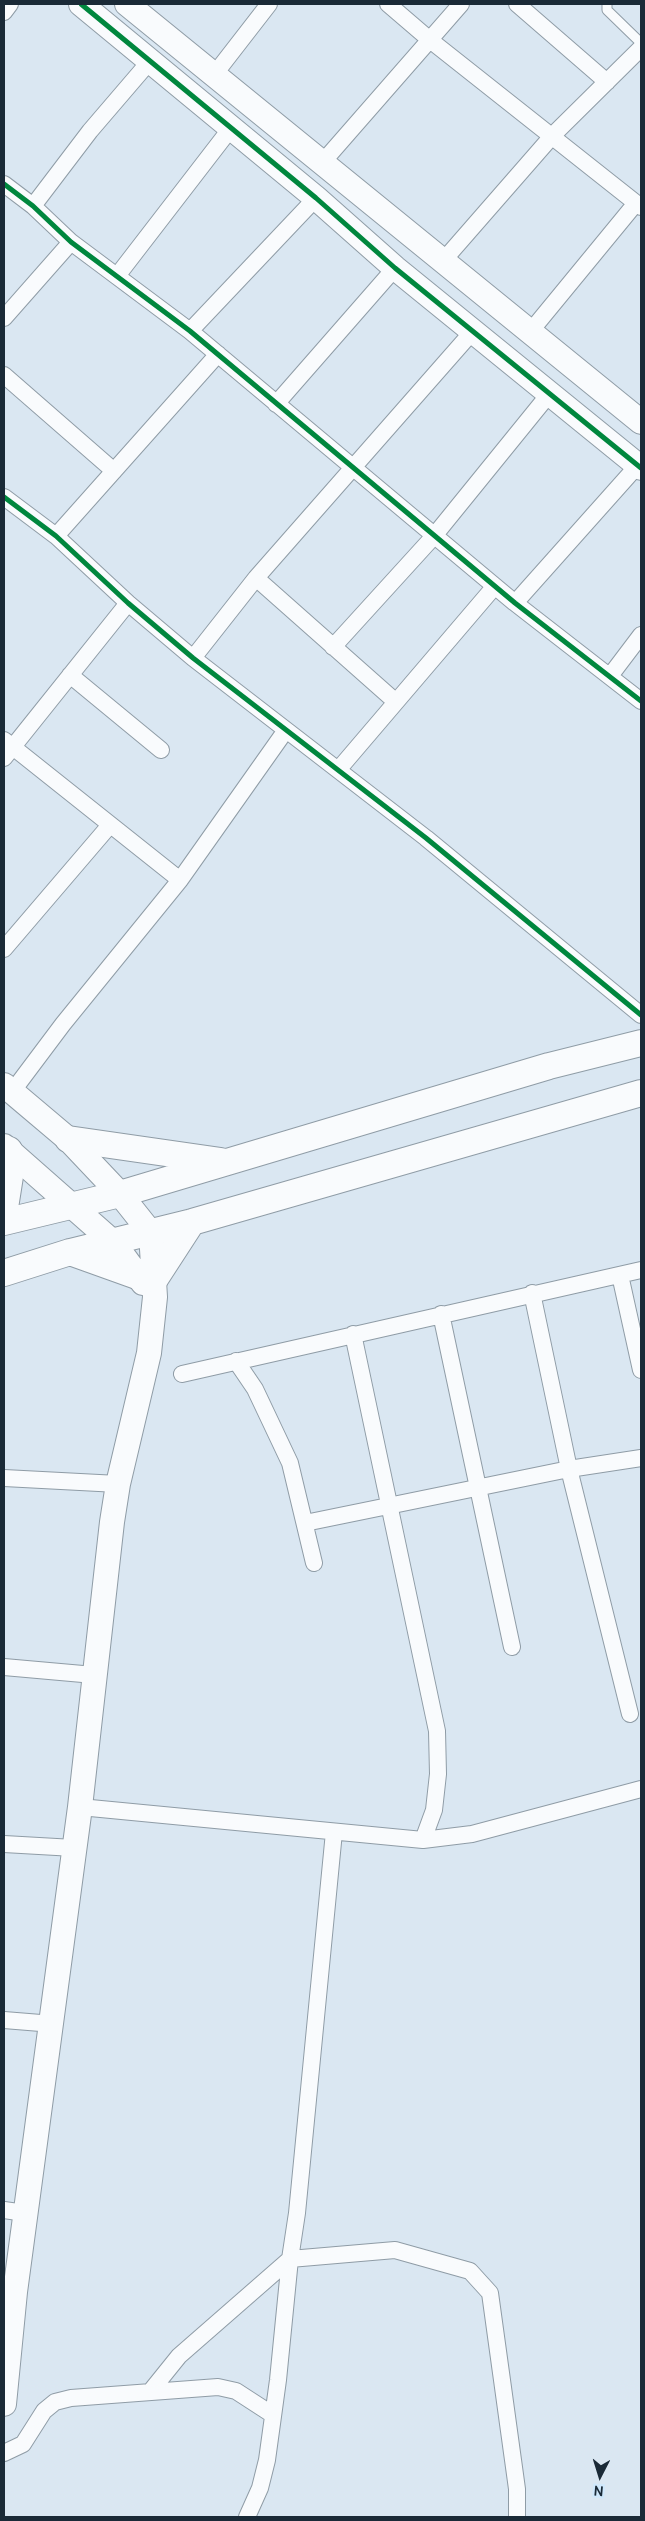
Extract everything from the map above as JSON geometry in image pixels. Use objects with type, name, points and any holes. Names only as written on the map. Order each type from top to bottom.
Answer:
[{"type":"main road","points":[[81,4],[316,198],[395,268],[640,466]]},
{"type":"main road","points":[[131,5],[214,75],[641,422]]},
{"type":"main road","points":[[4,1222],[120,1194],[232,1163],[548,1066],[641,1043]]},
{"type":"main road","points":[[4,2404],[15,2211],[52,2024],[118,1484],[149,1353],[151,1233],[120,1194],[68,1139],[8,1089]]},
{"type":"main road","points":[[4,1273],[70,1252],[114,1243],[192,1222],[641,1093]]},
{"type":"main road","points":[[68,1139],[232,1163]]},
{"type":"main road","points":[[7,1148],[114,1243],[149,1284]]},
{"type":"main road","points":[[4,1214],[10,1176],[7,1148]]},
{"type":"main road","points":[[149,1284],[192,1222]]},
{"type":"main road","points":[[70,1252],[149,1284]]},
{"type":"street","points":[[4,12],[10,4]]},
{"type":"street","points":[[214,75],[269,4]]},
{"type":"street","points":[[388,4],[430,40],[639,205],[530,332]]},
{"type":"street","points":[[322,163],[461,4]]},
{"type":"street","points":[[517,4],[607,82]]},
{"type":"street","points":[[443,261],[553,136],[641,48]]},
{"type":"street","points":[[33,206],[90,131],[150,61]]},
{"type":"street","points":[[117,276],[231,128]]},
{"type":"street","points":[[4,184],[33,206],[71,242],[190,331],[515,603],[641,701]]},
{"type":"street","points":[[190,331],[316,198]]},
{"type":"street","points":[[4,318],[71,242]]},
{"type":"street","points":[[276,404],[395,268]]},
{"type":"street","points":[[193,658],[256,578],[473,331]]},
{"type":"street","points":[[56,536],[218,354]]},
{"type":"street","points":[[4,375],[114,471]]},
{"type":"street","points":[[333,646],[434,536],[550,393]]},
{"type":"street","points":[[515,603],[640,466]]},
{"type":"street","points":[[4,497],[56,536],[128,603],[193,658],[434,844],[641,1015]]},
{"type":"street","points":[[256,578],[396,702]]},
{"type":"street","points":[[338,770],[495,586]]},
{"type":"street","points":[[128,603],[70,675],[6,748],[110,825],[180,880]]},
{"type":"street","points":[[610,676],[641,635]]},
{"type":"street","points":[[70,675],[161,750]]},
{"type":"street","points":[[8,1089],[180,880],[286,730]]},
{"type":"street","points":[[4,949],[110,825]]},
{"type":"street","points":[[182,1374],[532,1293],[641,1270]]},
{"type":"street","points":[[620,1275],[641,1370]]},
{"type":"street","points":[[532,1293],[569,1469],[630,1714]]},
{"type":"street","points":[[441,1314],[512,1647]]},
{"type":"street","points":[[353,1334],[437,1731],[438,1774],[434,1810],[423,1840]]},
{"type":"street","points":[[236,1361],[255,1389],[290,1462],[314,1562]]},
{"type":"street","points":[[305,1523],[569,1469],[641,1458]]},
{"type":"street","points":[[4,1478],[118,1484]]},
{"type":"street","points":[[4,1667],[94,1675]]},
{"type":"street","points":[[80,1806],[423,1840],[472,1834],[641,1789]]},
{"type":"street","points":[[247,2517],[260,2488],[267,2460],[273,2415],[290,2259],[298,2213],[334,1832]]},
{"type":"street","points":[[4,1844],[74,1848]]},
{"type":"street","points":[[4,2020],[52,2024]]},
{"type":"street","points":[[150,2392],[179,2356],[290,2259],[395,2250],[470,2271],[490,2293],[517,2489],[518,2517]]},
{"type":"street","points":[[4,2453],[22,2444],[44,2411],[55,2402],[70,2398],[218,2387],[236,2391],[273,2415]]},
{"type":"lane","points":[[608,4],[607,10],[641,43]]},
{"type":"cycle path","points":[[81,4],[316,198],[395,268],[641,468]]},
{"type":"cycle path","points":[[4,184],[33,206],[71,242],[190,331],[515,603],[641,701]]},
{"type":"cycle path","points":[[4,497],[56,536],[128,603],[193,658],[426,838],[641,1015]]}]
